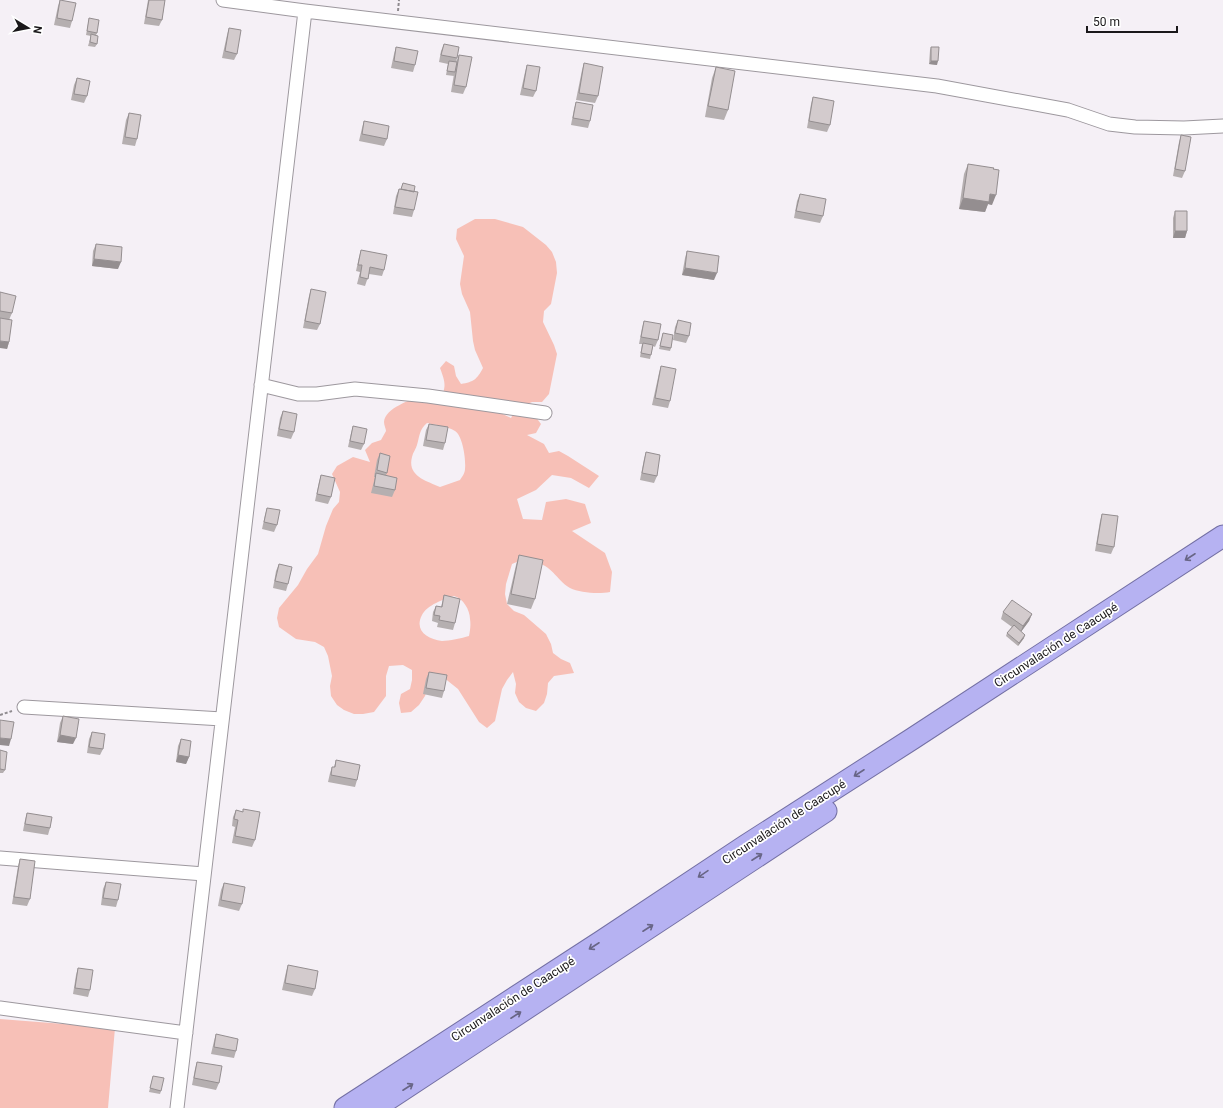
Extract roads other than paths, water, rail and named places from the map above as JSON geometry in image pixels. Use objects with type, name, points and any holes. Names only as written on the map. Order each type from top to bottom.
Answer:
[{"type":"highway","name":"Circunvalación de Caacupé","points":[[345,1108],[1223,536]]},
{"type":"highway","name":"Circunvalación de Caacupé","points":[[375,1108],[1003,695],[1223,553]]},
{"type":"street","points":[[223,0],[938,86],[1068,110],[1109,124],[1135,127],[1184,128],[1223,126]]},
{"type":"street","points":[[177,1108],[305,11]]},
{"type":"street","points":[[261,385],[298,394],[317,394],[355,389],[428,396],[545,413]]},
{"type":"street","points":[[24,707],[222,719]]},
{"type":"street","points":[[0,858],[204,874]]},
{"type":"street","points":[[0,1008],[186,1033]]}]
